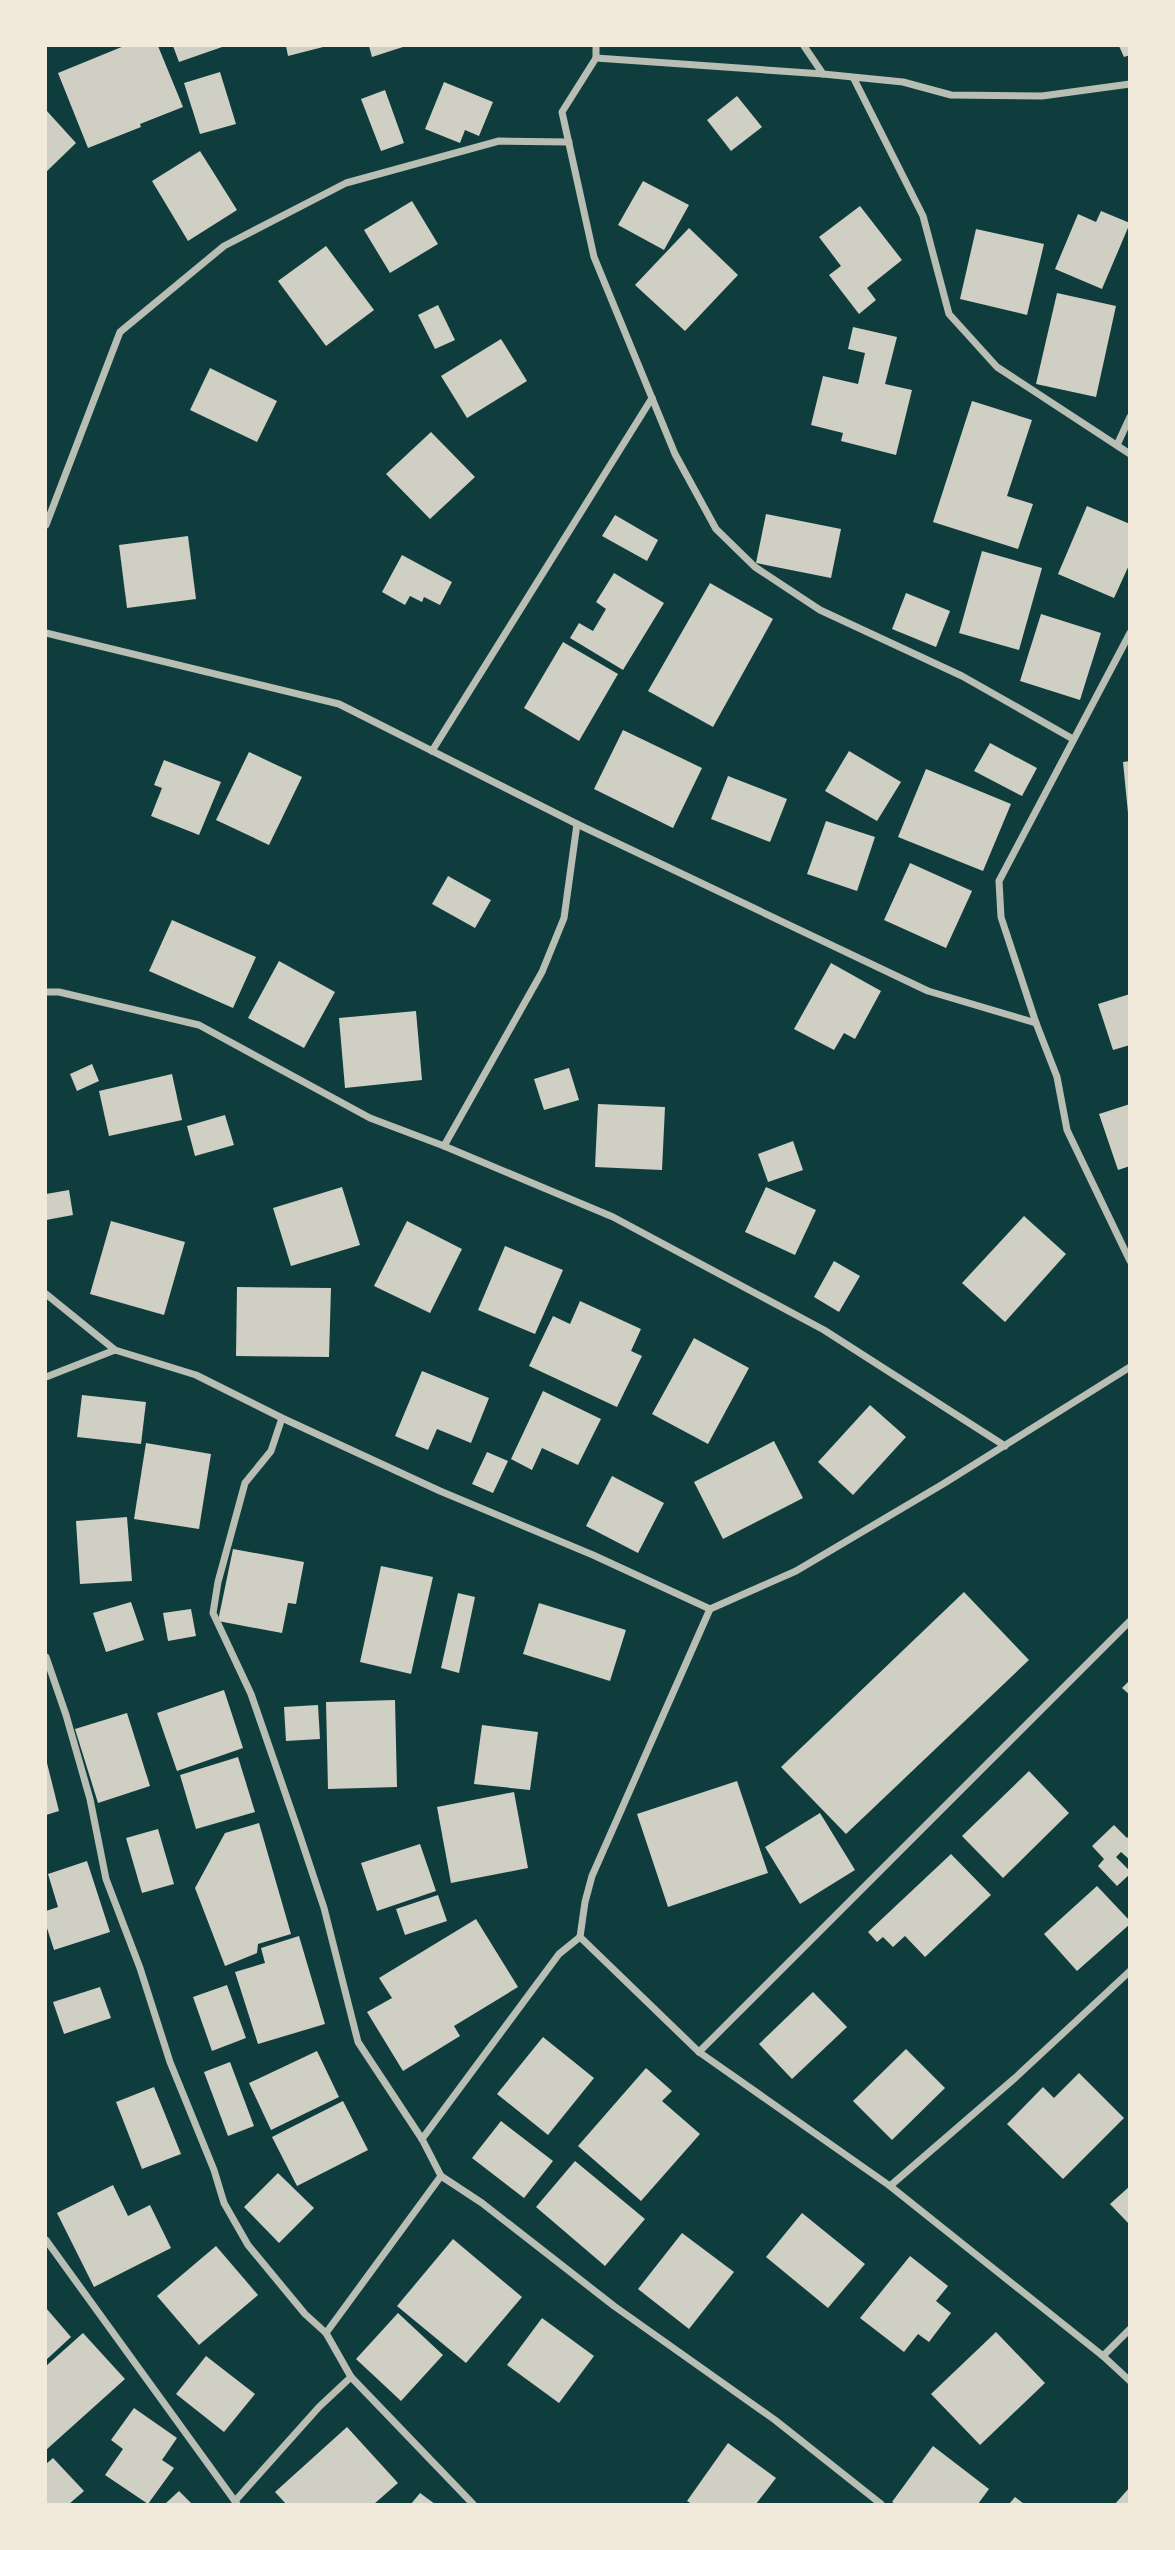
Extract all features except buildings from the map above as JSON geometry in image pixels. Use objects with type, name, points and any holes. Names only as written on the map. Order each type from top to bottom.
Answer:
[{"type":"street","points":[[596,46],[596,58],[562,112],[594,257],[675,454],[716,529],[755,567],[820,610],[962,676],[1073,739]]},
{"type":"street","points":[[804,46],[823,74]]},
{"type":"street","points":[[596,58],[903,82],[951,95],[1042,96],[1129,84]]},
{"type":"street","points":[[854,79],[923,216],[948,314],[997,366],[1044,400],[1129,454]]},
{"type":"street","points":[[46,525],[120,332],[224,246],[346,183],[499,141],[569,142]]},
{"type":"street","points":[[432,751],[652,398]]},
{"type":"street","points":[[1116,445],[1129,417]]},
{"type":"street","points":[[46,634],[340,704],[577,824],[928,991],[1037,1023]]},
{"type":"street","points":[[1129,634],[999,881],[1001,917],[1057,1077],[1067,1130],[1129,1261]]},
{"type":"street","points":[[444,1146],[542,972],[564,918],[577,824]]},
{"type":"street","points":[[46,992],[59,992],[199,1025],[370,1118],[444,1146],[624,1223],[824,1330],[1005,1446]]},
{"type":"street","points":[[46,1294],[115,1350],[196,1375],[440,1491],[593,1555],[710,1609]]},
{"type":"street","points":[[46,1377],[115,1350]]},
{"type":"street","points":[[422,2138],[559,1954],[580,1937],[592,1876],[710,1609],[796,1571],[1005,1446],[1129,1367]]},
{"type":"street","points":[[282,1418],[271,1451],[245,1483],[218,1582],[214,1613],[251,1694],[324,1908],[358,2042],[422,2138],[441,2176],[482,2203],[614,2306],[775,2420],[881,2504]]},
{"type":"street","points":[[699,2052],[1129,1621]]},
{"type":"street","points":[[46,1657],[90,1799],[106,1879],[140,1968],[170,2062],[214,2171],[223,2203],[248,2245],[305,2314],[326,2333],[351,2377],[472,2504]]},
{"type":"street","points":[[580,1937],[699,2052],[890,2186],[1103,2356],[1129,2381]]},
{"type":"street","points":[[890,2186],[1015,2078],[1129,1971]]},
{"type":"street","points":[[326,2333],[441,2176]]},
{"type":"street","points":[[46,2240],[236,2502],[319,2407],[351,2377]]},
{"type":"street","points":[[1103,2356],[1129,2329]]}]
